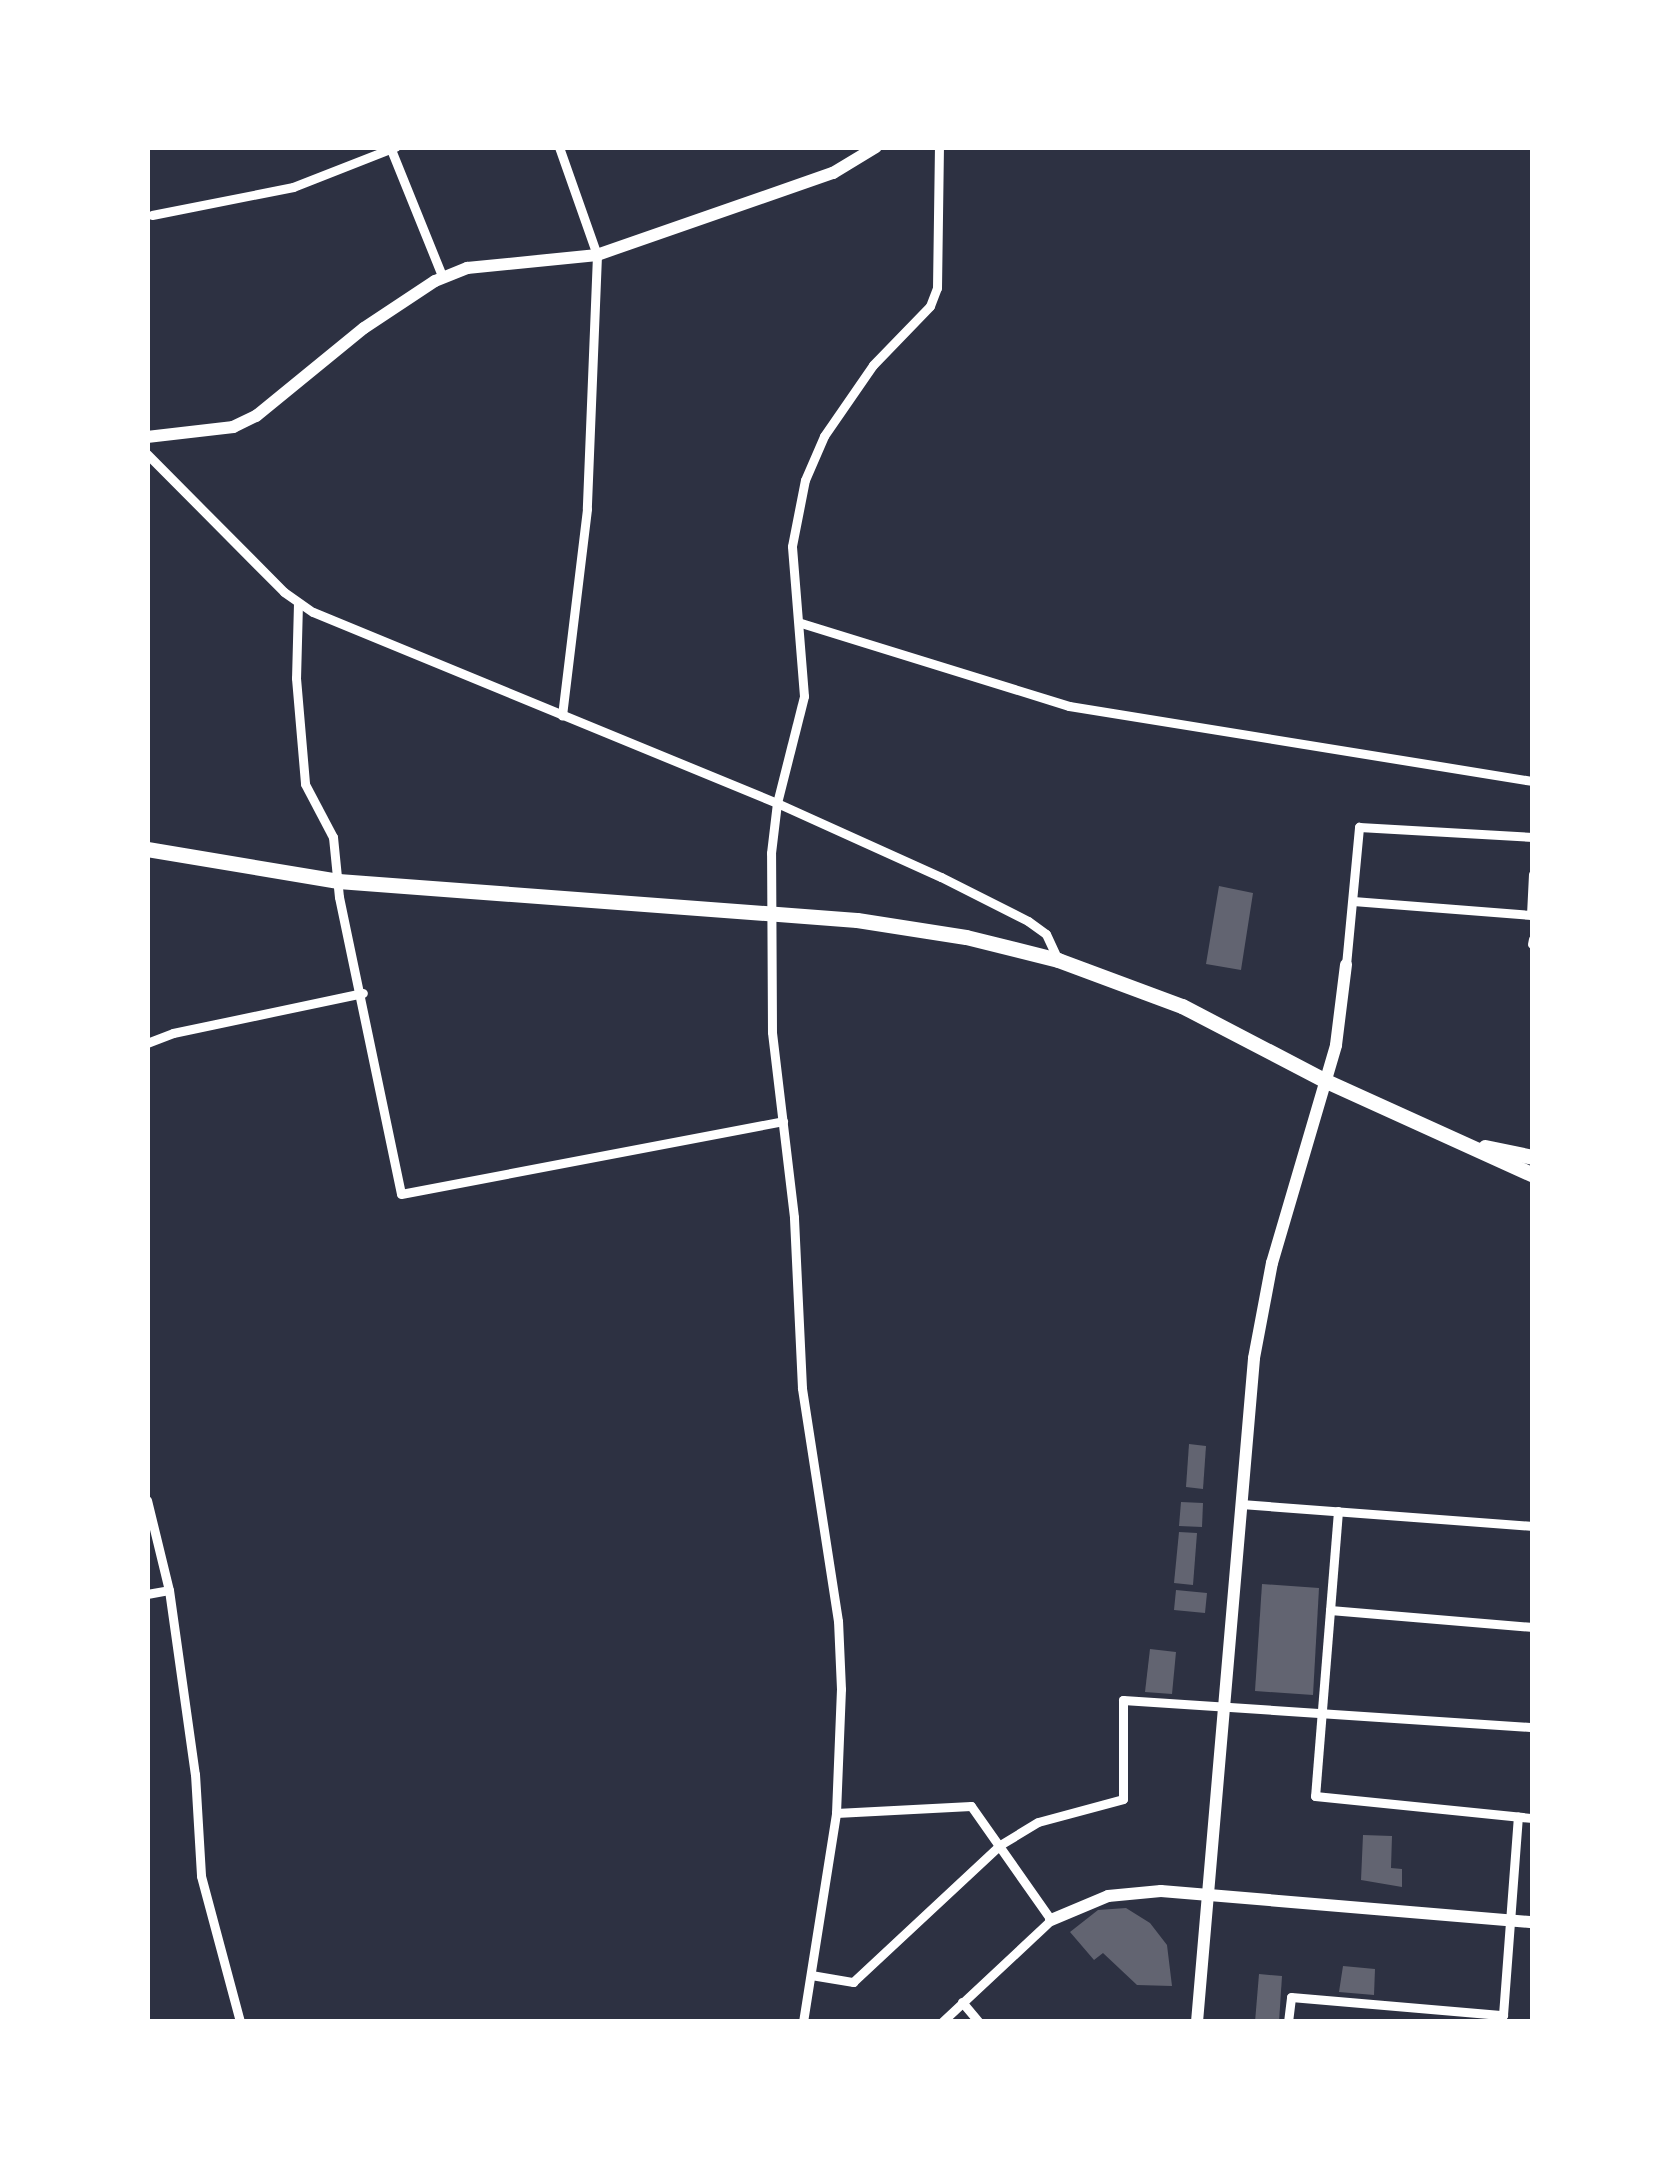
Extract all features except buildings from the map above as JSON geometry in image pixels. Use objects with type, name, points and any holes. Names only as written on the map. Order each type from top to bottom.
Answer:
[{"type":"main road","points":[[147,849],[254,871],[338,881],[930,931],[1058,960],[1240,1032],[1326,1081],[1533,1174]]},
{"type":"main road","points":[[1453,1140],[1533,1157]]},
{"type":"street","points":[[559,147],[597,255],[587,509],[562,715]]},
{"type":"street","points":[[147,437],[233,427],[256,416],[301,374],[443,278],[467,268],[597,255],[833,173],[876,147]]},
{"type":"street","points":[[803,2022],[836,1813],[838,1621],[802,1388],[794,1217],[772,1032],[770,914],[777,802],[804,696],[792,547],[805,480],[850,398],[929,307],[937,288],[939,147]]},
{"type":"street","points":[[152,215],[293,187],[392,148],[443,278]]},
{"type":"street","points":[[147,454],[298,603],[414,657],[777,802],[1028,920],[1046,934],[1058,960]]},
{"type":"street","points":[[298,603],[296,678],[305,784],[332,837],[401,1194],[783,1121]]},
{"type":"street","points":[[801,623],[1069,706],[1533,781]]},
{"type":"street","points":[[1197,2022],[1254,1358],[1268,1282],[1326,1081],[1346,965],[1359,827],[1533,837]]},
{"type":"street","points":[[1353,901],[1532,918],[1533,874]]},
{"type":"street","points":[[147,1043],[173,1033],[363,993]]},
{"type":"street","points":[[147,1500],[169,1590],[195,1774],[201,1876],[240,2022]]},
{"type":"street","points":[[1241,1504],[1533,1526]]},
{"type":"street","points":[[1338,1510],[1316,1796],[1533,1818]]},
{"type":"street","points":[[147,1594],[169,1590]]},
{"type":"street","points":[[1330,1610],[1533,1628]]},
{"type":"street","points":[[811,1975],[853,1982],[1000,1845],[1038,1822],[1123,1799],[1123,1700],[1322,1709],[1533,1727]]},
{"type":"street","points":[[836,1813],[971,1806],[1051,1919]]},
{"type":"street","points":[[1288,2022],[1291,1997],[1503,2015],[1518,1817]]},
{"type":"street","points":[[942,2022],[1051,1919],[1084,1903],[1135,1891],[1533,1922]]},
{"type":"street","points":[[962,2002],[979,2022]]}]
